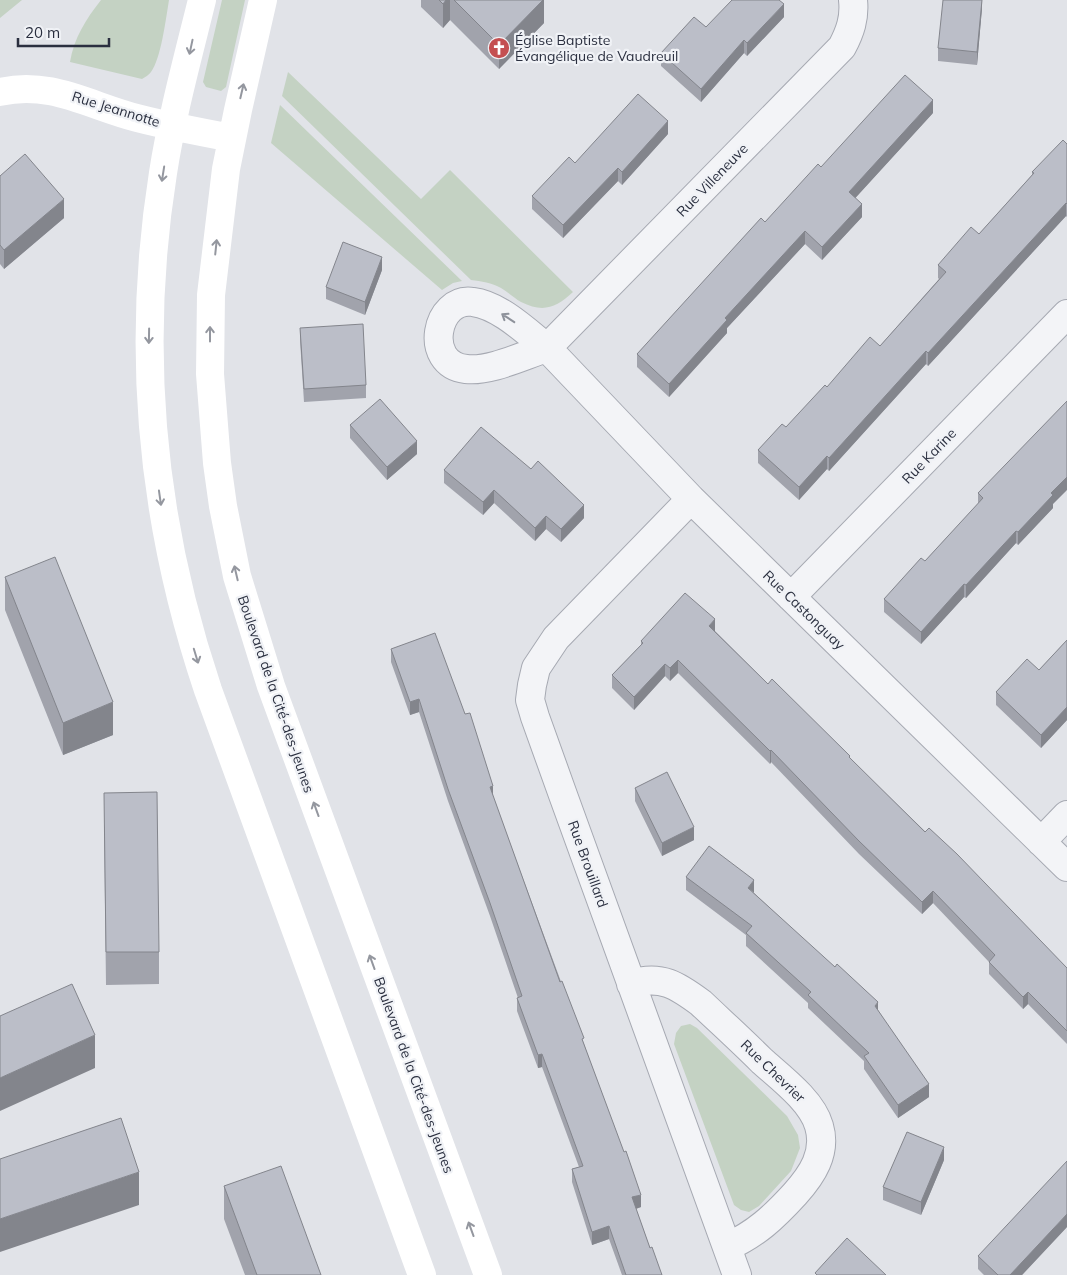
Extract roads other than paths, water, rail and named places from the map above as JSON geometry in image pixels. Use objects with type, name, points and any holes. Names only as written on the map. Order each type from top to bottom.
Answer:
[{"type":"main road","points":[[202,0],[163,171],[153,256],[148,339],[156,468],[162,508],[185,618],[221,729],[422,1275]]},
{"type":"main road","name":"Boulevard de la Cité-des-Jeunes","points":[[263,0],[232,138],[223,188],[211,296],[210,374],[217,463],[225,514],[237,576],[258,649],[488,1275]]},
{"type":"main road","name":"Rue Jeannotte","points":[[0,92],[19,88],[48,90],[122,114],[232,138]]},
{"type":"street","name":"Rue Villeneuve","points":[[547,348],[842,47],[850,33],[854,17],[853,0]]},
{"type":"street","name":"Rue Karine","points":[[791,597],[1067,314]]},
{"type":"street","name":"Rue Castonguay","points":[[547,348],[691,499],[1067,867]]},
{"type":"street","name":"Rue Brouillard","points":[[691,499],[556,638],[536,668],[530,700],[737,1275]]},
{"type":"street","points":[[1041,842],[1067,815]]},
{"type":"street","name":"Rue Chevrier","points":[[631,984],[644,980],[667,982],[701,1003],[803,1098],[819,1126],[821,1139],[819,1154],[816,1168],[809,1178],[765,1225],[743,1240],[726,1246]]},
{"type":"place","name":"Église Baptiste Évangélique de Vaudreuil","points":[[499,48]]}]
